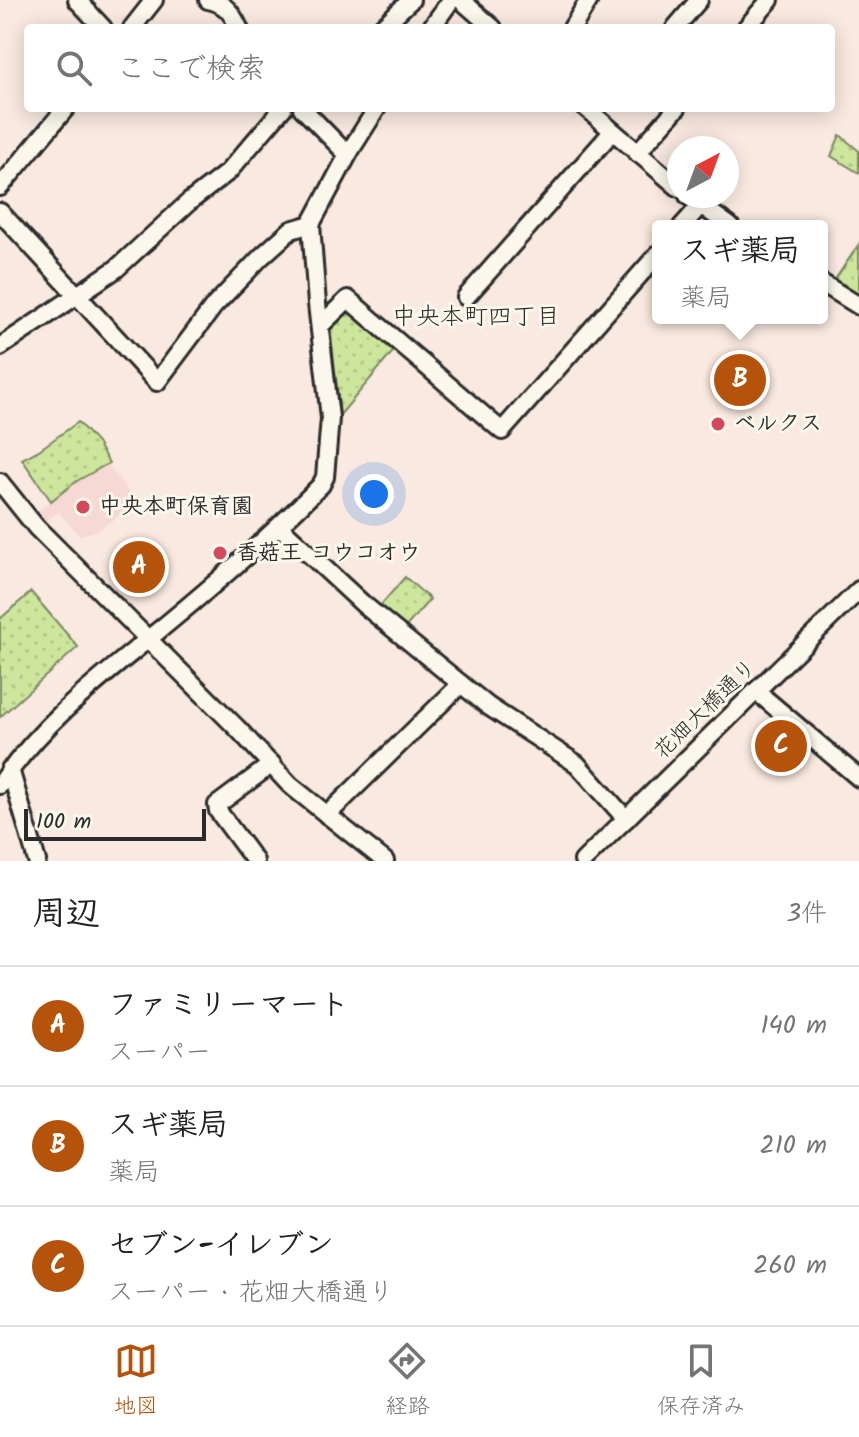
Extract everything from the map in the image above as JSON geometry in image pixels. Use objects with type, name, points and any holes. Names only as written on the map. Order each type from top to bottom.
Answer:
[{"type":"street","points":[[77,0],[99,24]]},
{"type":"street","points":[[135,24],[154,0]]},
{"type":"street","points":[[208,0],[223,5],[237,24]]},
{"type":"street","points":[[385,24],[411,0]]},
{"type":"street","points":[[434,24],[451,0]]},
{"type":"street","points":[[461,0],[488,24]]},
{"type":"street","points":[[574,24],[589,0]]},
{"type":"street","points":[[678,24],[699,0]]},
{"type":"street","points":[[749,24],[770,0]]},
{"type":"street","points":[[0,187],[63,112]]},
{"type":"street","points":[[0,347],[116,269],[189,202],[228,172],[280,112]]},
{"type":"street","points":[[306,112],[343,150],[350,151]]},
{"type":"street","points":[[0,785],[23,751],[90,685],[251,554],[325,477],[330,418],[311,224],[374,112]]},
{"type":"street","points":[[637,153],[673,112]]},
{"type":"street","points":[[604,114],[612,132],[667,178]]},
{"type":"street","points":[[466,297],[612,132]]},
{"type":"street","points":[[704,208],[721,220]]},
{"type":"street","points":[[0,212],[157,382],[214,306],[261,257],[291,230],[311,224]]},
{"type":"street","points":[[321,325],[348,299],[502,431],[652,261]]},
{"type":"street","points":[[828,287],[859,306]]},
{"type":"street","points":[[0,482],[36,527],[288,781],[385,861]]},
{"type":"street","points":[[280,527],[363,604],[488,706],[577,764],[626,819]]},
{"type":"street","name":"花畑大橋通り","points":[[583,861],[859,590]]},
{"type":"street","points":[[327,815],[461,684]]},
{"type":"street","points":[[756,691],[859,778]]},
{"type":"street","points":[[255,861],[218,811],[217,805],[272,764]]},
{"type":"street","points":[[10,769],[37,861]]},
{"type":"shaded area","points":[[108,465],[138,505],[127,514],[125,512],[96,531],[79,535],[58,512],[45,522],[36,513],[77,481]]},
{"type":"green space","points":[[840,135],[859,151],[859,173],[831,156]]},
{"type":"green space","points":[[859,244],[859,296],[834,281]]},
{"type":"green space","points":[[347,311],[353,311],[396,348],[340,415],[330,325]]},
{"type":"green space","points":[[78,422],[97,443],[109,463],[77,481],[51,501],[22,459]]},
{"type":"green space","points":[[405,577],[430,599],[405,628],[380,606]]},
{"type":"green space","points":[[31,592],[78,647],[0,717],[0,619]]},
{"type":"place","name":"スギ薬局","points":[[740,380]]},
{"type":"place","name":"ベルクス","points":[[718,424]]},
{"type":"place","name":"中央本町保育園","points":[[83,507]]},
{"type":"place","name":"香菇王 コウコオウ","points":[[220,553]]},
{"type":"place","name":"ファミリーマート","points":[[139,567]]},
{"type":"place","name":"セブン-イレブン","points":[[781,746]]},
{"type":"district","name":"中央本町四丁目","points":[[476,317]]}]
